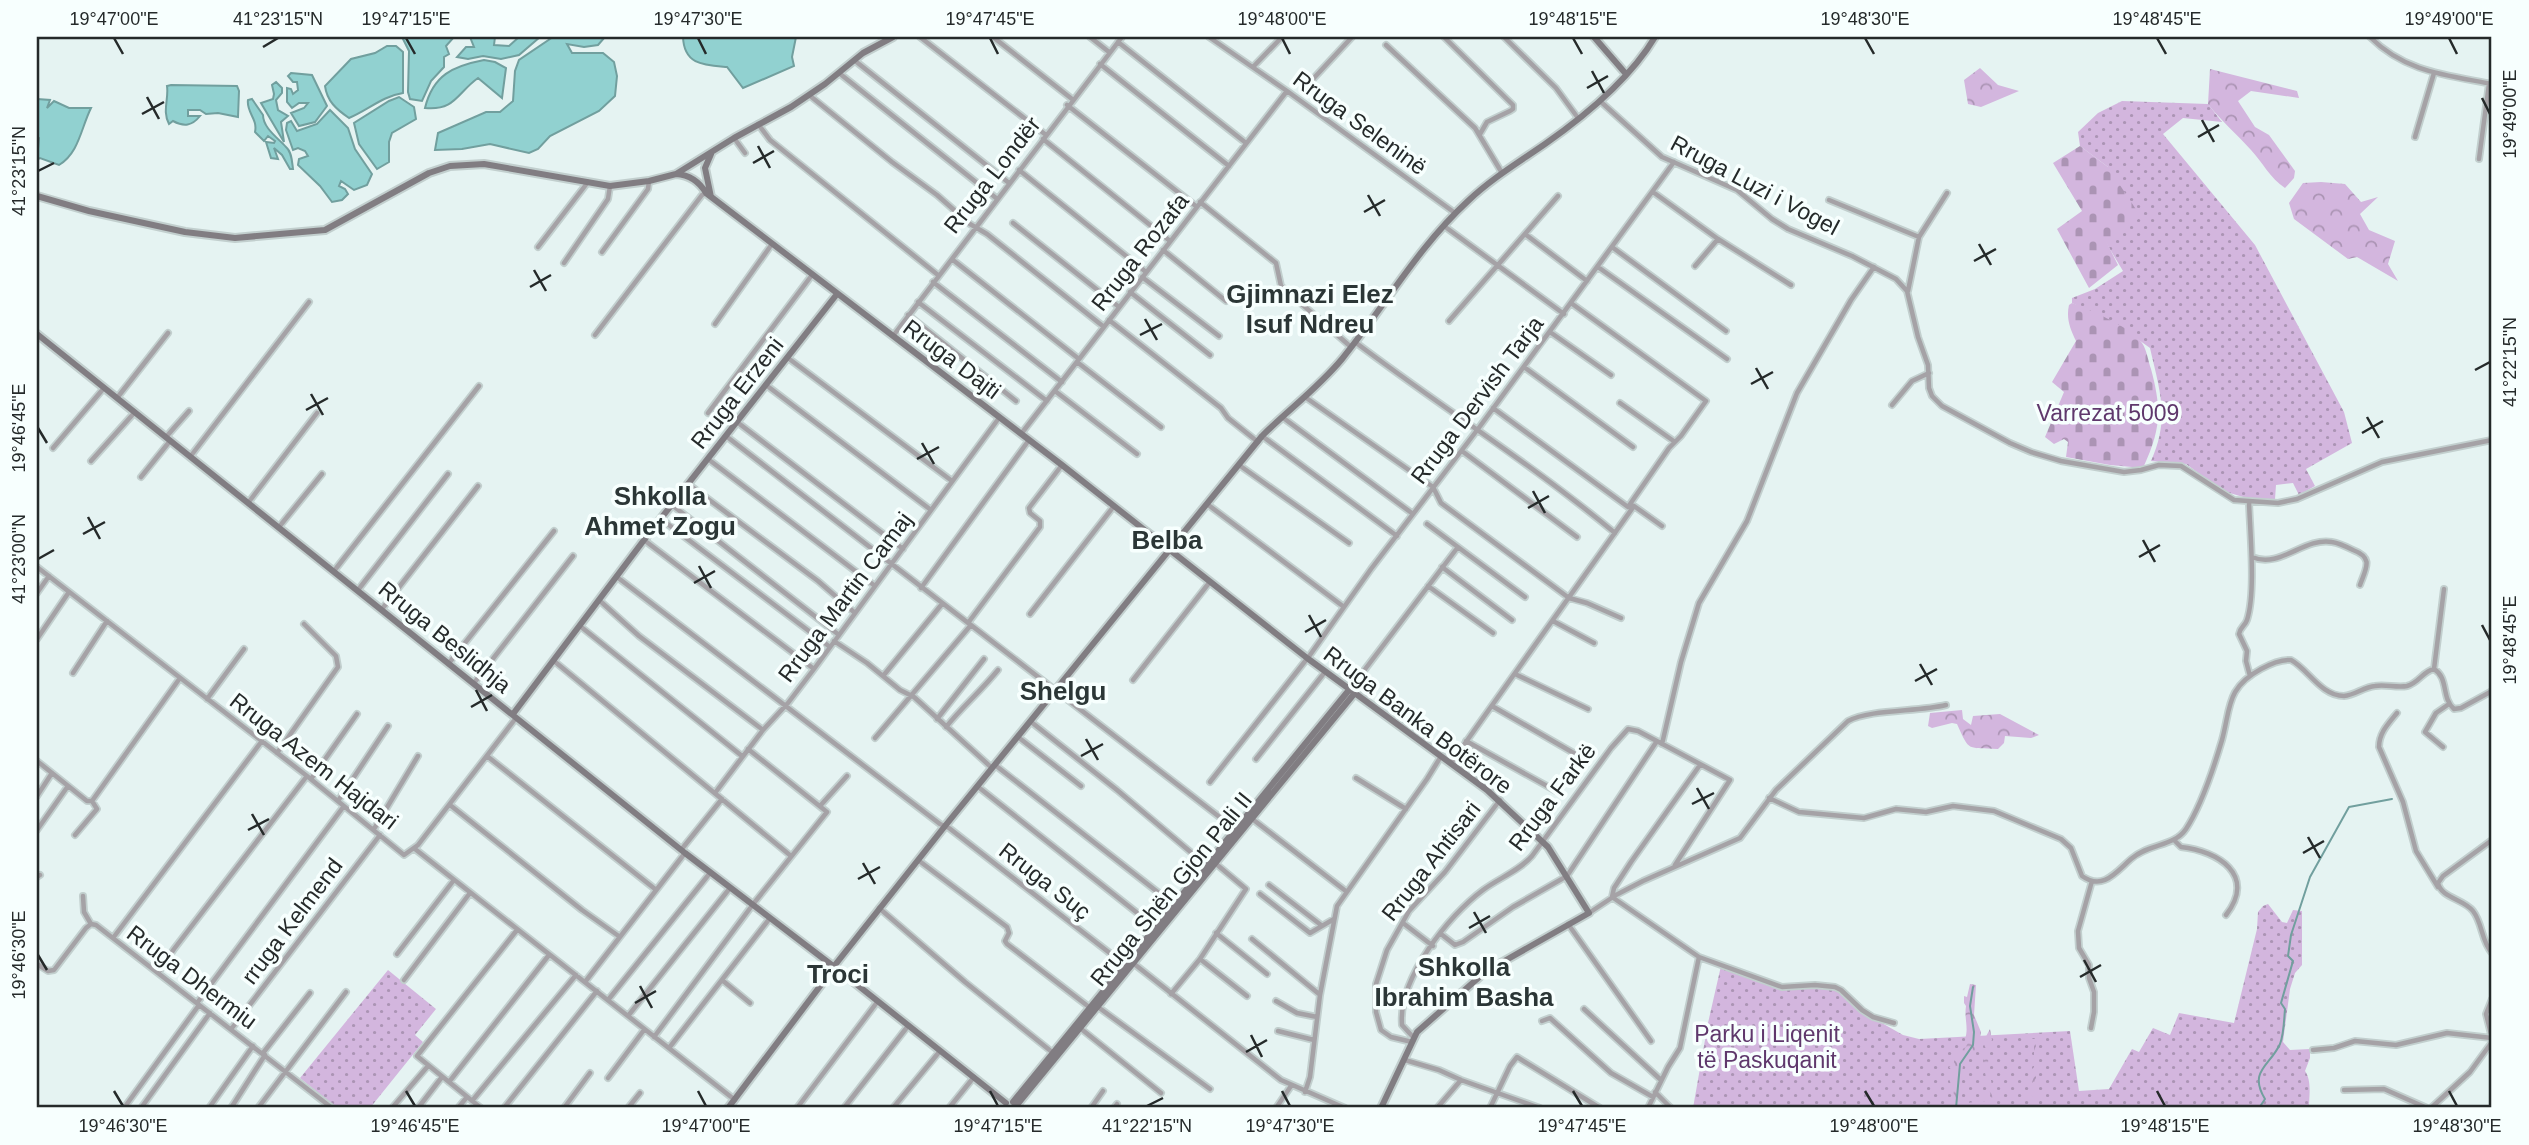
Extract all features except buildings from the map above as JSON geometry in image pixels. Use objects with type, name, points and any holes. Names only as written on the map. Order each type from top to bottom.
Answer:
[{"type":"street","points":[[37,196],[89,211],[185,232],[235,238],[325,230],[429,173],[450,166],[484,163],[610,186],[649,181],[676,174],[693,164],[809,95],[854,60],[893,37]]},
{"type":"street","points":[[920,37],[1170,241]]},
{"type":"street","points":[[993,37],[1072,99]]},
{"type":"street","points":[[1090,37],[1109,52]]},
{"type":"street","name":"Rruga Londër","points":[[893,336],[1122,37]]},
{"type":"street","name":"Rruga Seleninë","points":[[1209,37],[1455,213]]},
{"type":"street","points":[[1254,67],[1282,37]]},
{"type":"street","points":[[1313,79],[1352,37]]},
{"type":"street","points":[[1444,37],[1513,105],[1513,109],[1488,122],[1480,135]]},
{"type":"street","points":[[1504,37],[1556,88],[1578,118]]},
{"type":"street","points":[[1594,37],[1626,74]]},
{"type":"street","points":[[730,1108],[834,967],[944,826],[1260,439],[1332,370],[1353,345],[1406,270],[1455,213],[1473,196],[1599,100],[1643,56],[1655,37]]},
{"type":"street","points":[[2371,37],[2405,63],[2491,84],[2479,159]]},
{"type":"street","points":[[1117,42],[1246,143]]},
{"type":"street","points":[[1386,45],[1480,135],[1503,173]]},
{"type":"street","points":[[854,60],[1009,183]]},
{"type":"street","points":[[1100,64],[1228,166]]},
{"type":"street","points":[[838,72],[997,198]]},
{"type":"street","points":[[2415,136],[2434,72]]},
{"type":"street","name":"Rruga Rozafa","points":[[1021,434],[1287,91]]},
{"type":"street","points":[[809,95],[1104,327]]},
{"type":"street","name":"Rruga Luzi i Vogel","points":[[1599,100],[1645,144],[1674,162],[1737,190],[1788,229],[1874,267],[1896,279],[1907,291]]},
{"type":"street","points":[[1068,106],[1276,263],[1281,286],[1353,345],[1478,429],[1615,533]]},
{"type":"street","points":[[758,124],[770,140],[939,275]]},
{"type":"street","points":[[734,138],[745,153]]},
{"type":"street","points":[[676,174],[703,178],[712,152]]},
{"type":"street","name":"Rruga Dervish Tarja","points":[[1210,782],[1462,451],[1674,162]]},
{"type":"street","points":[[595,335],[702,195],[709,195],[706,170],[702,164],[693,164]]},
{"type":"street","points":[[692,178],[688,171],[693,164]]},
{"type":"street","points":[[1019,170],[1146,272]]},
{"type":"street","name":"Rruga Dajti","points":[[692,178],[709,195],[1169,551]]},
{"type":"street","points":[[602,253],[648,189],[649,181]]},
{"type":"street","points":[[538,247],[588,182]]},
{"type":"street","points":[[564,263],[608,199],[610,186]]},
{"type":"street","points":[[1653,192],[1718,239],[1791,285]]},
{"type":"street","points":[[1947,193],[1919,237],[1907,291],[1929,373],[1929,388],[1937,402],[2010,443],[2061,461],[2124,471],[2159,465],[2181,466],[2228,498],[2278,503],[2291,501],[2382,462],[2492,440]]},
{"type":"street","points":[[1449,321],[1558,196]]},
{"type":"street","points":[[1829,200],[1919,237]]},
{"type":"street","points":[[1013,223],[1119,307]]},
{"type":"street","points":[[1444,226],[1564,314]]},
{"type":"street","points":[[1525,234],[1587,281]]},
{"type":"street","points":[[1695,267],[1718,239]]},
{"type":"street","points":[[715,324],[772,244]]},
{"type":"street","points":[[1612,247],[1726,331]]},
{"type":"street","points":[[1163,250],[1226,301]]},
{"type":"street","points":[[953,260],[1161,427]]},
{"type":"street","points":[[1598,267],[1727,359]]},
{"type":"street","points":[[1441,934],[1455,945],[1463,942],[1513,907],[1567,876],[1660,743],[1699,603],[1747,521],[1797,393],[1851,300],[1874,267]]},
{"type":"street","points":[[708,413],[812,275]]},
{"type":"street","points":[[1142,277],[1219,336]]},
{"type":"street","points":[[933,282],[1062,382]]},
{"type":"street","points":[[1130,292],[1210,355]]},
{"type":"street","name":"Rruga Erzeni","points":[[515,716],[644,540],[836,294]]},
{"type":"street","points":[[190,457],[309,302]]},
{"type":"street","points":[[918,302],[1047,401]]},
{"type":"street","points":[[1450,764],[1706,401],[1571,303]]},
{"type":"street","points":[[908,315],[1016,401]]},
{"type":"street","points":[[1109,320],[1221,408],[1228,418],[1397,536]]},
{"type":"street","points":[[1550,332],[1611,375]]},
{"type":"street","points":[[117,398],[169,333]]},
{"type":"street","name":"Rruga Beslidhja","points":[[37,334],[683,852],[1011,1105]]},
{"type":"street","points":[[787,357],[952,481]]},
{"type":"street","points":[[1524,367],[1633,447]]},
{"type":"street","points":[[1892,405],[1912,381],[1929,373]]},
{"type":"street","points":[[766,385],[931,510]]},
{"type":"street","points":[[334,572],[479,386]]},
{"type":"street","points":[[52,448],[104,388]]},
{"type":"street","points":[[1055,391],[1137,454]]},
{"type":"street","points":[[1305,397],[1433,487],[1441,503],[1569,598],[1578,599],[1621,618]]},
{"type":"street","points":[[1620,403],[1675,442]]},
{"type":"street","points":[[1493,408],[1631,507],[1662,526]]},
{"type":"street","points":[[141,477],[189,411]]},
{"type":"street","points":[[92,461],[135,412]]},
{"type":"street","points":[[248,503],[317,413]]},
{"type":"street","points":[[1282,416],[1413,514]]},
{"type":"street","name":"Rruga Martin Camaj","points":[[715,793],[814,669],[999,418]]},
{"type":"street","points":[[737,422],[902,549]]},
{"type":"street","points":[[725,436],[1235,830]]},
{"type":"street","points":[[921,588],[1029,440]]},
{"type":"street","points":[[1462,451],[1577,537]]},
{"type":"street","points":[[708,459],[875,586]]},
{"type":"street","points":[[1239,465],[1349,543]]},
{"type":"street","points":[[875,738],[970,624],[1040,527],[1040,521],[1030,513],[1029,508],[1062,466]]},
{"type":"street","points":[[279,527],[322,474]]},
{"type":"street","points":[[358,590],[448,474]]},
{"type":"street","points":[[688,484],[855,612]]},
{"type":"street","points":[[382,609],[478,486]]},
{"type":"street","points":[[2249,502],[2252,557],[2247,619],[2239,631],[2247,651],[2246,661],[2250,676]]},
{"type":"street","points":[[1207,504],[1344,607]]},
{"type":"street","points":[[672,505],[839,635]]},
{"type":"street","points":[[1030,614],[1114,506]]},
{"type":"street","points":[[661,519],[830,647]]},
{"type":"street","points":[[1427,524],[1525,597]]},
{"type":"street","points":[[449,663],[554,531]]},
{"type":"street","points":[[644,540],[814,669]]},
{"type":"street","points":[[2252,557],[2265,561],[2314,544],[2332,542],[2366,558],[2368,562],[2360,585]]},
{"type":"street","points":[[1352,692],[1458,547]]},
{"type":"street","name":"Rruga Banka Botërore","points":[[1169,551],[1325,672],[1500,800],[1542,842],[1589,913]]},
{"type":"street","points":[[474,683],[573,556]]},
{"type":"street","name":"Rruga Azem Hajdari","points":[[37,567],[309,777],[404,855],[415,849],[735,1100]]},
{"type":"street","points":[[1442,567],[1512,620]]},
{"type":"street","points":[[37,593],[48,576]]},
{"type":"street","name":"Rruga Suç","points":[[617,577],[1125,964]]},
{"type":"street","points":[[1133,680],[1209,583]]},
{"type":"street","points":[[1427,586],[1493,634]]},
{"type":"street","points":[[2434,669],[2444,589]]},
{"type":"street","points":[[37,639],[69,592]]},
{"type":"street","points":[[599,600],[639,636],[763,730]]},
{"type":"street","points":[[883,676],[942,604]]},
{"type":"street","points":[[73,673],[107,621]]},
{"type":"street","points":[[1553,621],[1594,643]]},
{"type":"street","points":[[277,753],[338,667],[336,656],[304,624]]},
{"type":"street","points":[[580,626],[742,756]]},
{"type":"street","points":[[834,641],[911,695],[993,767],[1173,904]]},
{"type":"street","points":[[207,699],[244,649]]},
{"type":"street","points":[[937,720],[984,659]]},
{"type":"street","points":[[1769,797],[1792,810],[1864,818],[1895,809],[1926,812],[1953,806],[1994,811],[2061,839],[2071,848],[2079,872],[2092,881],[2109,880],[2139,852],[2175,840],[2185,830],[2203,792],[2222,740],[2230,702],[2238,685],[2250,676],[2280,661],[2291,660],[2319,684],[2344,696],[2376,685],[2411,684],[2426,671],[2434,669]]},
{"type":"street","points":[[554,661],[791,856]]},
{"type":"street","points":[[2434,669],[2441,675],[2449,704],[2457,709],[2492,691]]},
{"type":"street","points":[[946,727],[998,670]]},
{"type":"street","points":[[1256,759],[1325,672]]},
{"type":"street","points":[[1515,674],[1588,709]]},
{"type":"street","points":[[90,801],[180,678]]},
{"type":"street","name":"Rruga Shën Gjon Pali II","points":[[1011,1105],[1098,1007],[1352,692]]},
{"type":"street","name":"Rruga Shën Gjon Pali II","points":[[1011,1105],[1173,904],[1352,692]]},
{"type":"street","points":[[2443,747],[2425,732],[2436,713],[2449,704]]},
{"type":"street","points":[[1381,1108],[1413,1040],[1426,1022],[1485,972],[1612,897],[1675,865],[1740,838],[1769,797],[1839,728],[1854,718],[1946,705]]},
{"type":"street","points":[[1492,706],[1584,759]]},
{"type":"street","points":[[2397,713],[2384,729],[2379,739],[2379,747],[2403,802],[2418,856],[2442,891],[2474,911],[2486,945],[2492,953]]},
{"type":"street","points":[[158,973],[357,714]]},
{"type":"street","points":[[415,849],[515,716]]},
{"type":"street","points":[[1030,721],[1206,865]]},
{"type":"street","points":[[338,801],[388,726]]},
{"type":"street","name":"Rruga Farkë","points":[[1413,1040],[1402,1025],[1404,1001],[1412,979],[1441,934],[1472,900],[1525,863],[1624,732],[1631,728],[1730,780],[1675,865]]},
{"type":"street","points":[[1017,737],[1081,786]]},
{"type":"street","points":[[113,938],[262,741]]},
{"type":"street","points":[[1466,741],[1556,791]]},
{"type":"street","points":[[654,1037],[827,812],[748,749]]},
{"type":"street","points":[[374,829],[418,756]]},
{"type":"street","points":[[486,756],[655,889]]},
{"type":"street","points":[[1305,1092],[1310,1077],[1320,995],[1337,906],[1440,758]]},
{"type":"street","points":[[37,761],[97,809],[75,835]]},
{"type":"street","points":[[1612,897],[1630,862],[1700,765]]},
{"type":"street","points":[[37,796],[52,773]]},
{"type":"street","points":[[820,806],[847,776]]},
{"type":"street","points":[[1356,778],[1406,809]]},
{"type":"street","points":[[37,830],[68,786]]},
{"type":"street","points":[[977,786],[1155,927]]},
{"type":"street","points":[[585,982],[722,799]]},
{"type":"street","name":"Rruga Ahtisari","points":[[1413,1040],[1383,1033],[1376,1012],[1378,973],[1409,911],[1445,872],[1500,800]]},
{"type":"street","points":[[450,804],[582,911],[620,937]]},
{"type":"street","points":[[124,1108],[344,806]]},
{"type":"street","points":[[1251,818],[1347,892]]},
{"type":"street","name":"rruga Kelmend","points":[[232,1028],[380,835]]},
{"type":"street","points":[[2175,840],[2181,847],[2207,852],[2236,875],[2236,898],[2226,915]]},
{"type":"street","points":[[2438,887],[2444,876],[2492,840]]},
{"type":"street","points":[[917,860],[1007,927],[1007,944],[1089,1007]]},
{"type":"street","points":[[1171,994],[1200,959],[1246,888],[1215,863]]},
{"type":"street","points":[[608,1000],[710,873]]},
{"type":"street","points":[[397,954],[453,880]]},
{"type":"street","points":[[2091,1028],[2094,992],[2089,978],[2089,965],[2079,948],[2078,932],[2092,881]]},
{"type":"street","points":[[1269,885],[1321,925]]},
{"type":"street","points":[[628,1016],[730,888]]},
{"type":"street","points":[[404,980],[470,893]]},
{"type":"street","points":[[1260,894],[1306,931],[1313,932],[1334,919]]},
{"type":"street","points":[[37,964],[48,971],[57,967],[91,924],[84,912],[83,896]]},
{"type":"street","points":[[1612,897],[1699,957],[1782,987],[1835,987],[1873,1017],[1894,1023]]},
{"type":"street","points":[[879,908],[1052,1052]]},
{"type":"street","points":[[668,1048],[770,918]]},
{"type":"street","points":[[1402,923],[1433,946]]},
{"type":"street","name":"Rruga Dhermiu","points":[[91,924],[96,925],[232,1028],[324,1106],[332,1108]]},
{"type":"street","points":[[1568,925],[1651,1041]]},
{"type":"street","points":[[481,1108],[417,1056],[517,930]]},
{"type":"street","points":[[1216,933],[1267,974]]},
{"type":"street","points":[[1252,939],[1320,995]]},
{"type":"street","points":[[449,1082],[549,955]]},
{"type":"street","points":[[1648,1108],[1680,1048],[1699,957]]},
{"type":"street","points":[[1200,959],[1247,996]]},
{"type":"street","points":[[1125,964],[1133,963],[1291,1086],[1345,1108]]},
{"type":"street","points":[[458,1108],[469,1099],[576,975]]},
{"type":"street","points":[[722,980],[750,1003]]},
{"type":"street","points":[[258,1108],[346,992]]},
{"type":"street","points":[[504,1108],[597,992]]},
{"type":"street","points":[[231,1108],[264,1054],[310,993]]},
{"type":"street","points":[[2492,999],[2486,1019],[2492,1040]]},
{"type":"street","points":[[797,1108],[878,1001]]},
{"type":"street","points":[[1276,1001],[1297,1013],[1317,1017]]},
{"type":"street","points":[[1098,1007],[1210,1089]]},
{"type":"street","points":[[1584,1009],[1661,1080]]},
{"type":"street","points":[[141,1108],[210,1013]]},
{"type":"street","points":[[1542,1021],[1550,1018],[1611,1073],[1654,1094],[1671,1108]]},
{"type":"street","points":[[844,1108],[909,1025]]},
{"type":"street","points":[[1080,1028],[1161,1093]]},
{"type":"street","points":[[608,1078],[645,1030]]},
{"type":"street","points":[[1278,1031],[1314,1040]]},
{"type":"street","points":[[2313,1050],[2334,1048],[2355,1041],[2396,1045],[2447,1033],[2492,1040]]},
{"type":"street","points":[[2344,1090],[2384,1089],[2429,1108],[2470,1072],[2492,1040]]},
{"type":"street","points":[[209,1108],[254,1046]]},
{"type":"street","points":[[893,1108],[940,1050]]},
{"type":"street","points":[[1490,1108],[1514,1058],[1517,1057],[1600,1108]]},
{"type":"street","points":[[1405,1060],[1540,1108]]},
{"type":"street","points":[[392,1108],[428,1066]]},
{"type":"street","points":[[564,1108],[590,1073]]},
{"type":"street","points":[[418,1108],[442,1077]]},
{"type":"street","points":[[949,1108],[974,1077]]},
{"type":"street","points":[[1437,1108],[1461,1080]]},
{"type":"street","points":[[1276,1108],[1291,1086]]},
{"type":"street","points":[[1091,1108],[1103,1091]]},
{"type":"street","points":[[628,1108],[640,1093]]},
{"type":"green space","points":[[1980,68],[1998,85],[2019,91],[1981,107],[1968,104],[1964,80]]},
{"type":"green space","points":[[2210,69],[2297,91],[2299,98],[2251,91],[2238,101],[2255,127],[2269,135],[2295,171],[2294,178],[2285,188],[2208,104]]},
{"type":"green space","points":[[2122,101],[2208,104],[2222,122],[2183,118],[2163,134],[2255,245],[2344,412],[2352,443],[2306,469],[2315,486],[2299,495],[2293,483],[2276,485],[2275,499],[2250,499],[2223,491],[2186,464],[2151,461],[2162,418],[2160,392],[2150,348],[2118,325],[2072,303],[2072,298],[2095,289],[2123,271],[2105,241],[2108,167],[2080,146],[2078,132],[2098,113]]},
{"type":"green space","points":[[2080,146],[2108,167],[2141,217],[2106,241],[2118,265],[2089,288],[2057,229],[2082,211],[2053,163]]},
{"type":"green space","points":[[2303,183],[2345,184],[2361,202],[2378,197],[2360,214],[2369,230],[2395,241],[2388,264],[2398,281],[2357,257],[2348,259],[2294,219],[2289,203]]},
{"type":"green space","name":"Varrezat 5009","points":[[2072,303],[2120,325],[2137,337],[2145,349],[2157,396],[2158,419],[2143,468],[2066,457],[2068,442],[2064,439],[2054,444],[2045,437],[2064,392],[2052,382],[2076,341],[2068,319],[2069,305]]},
{"type":"green space","points":[[1962,710],[1963,719],[1971,725],[1973,716],[2000,714],[2039,735],[2031,738],[2005,736],[2004,743],[1998,749],[1980,748],[1968,744],[1957,724],[1932,728],[1928,726],[1930,713]]},
{"type":"green space","name":"Parku i Liqenit të Paskuqanit","points":[[2268,904],[2282,922],[2287,923],[2293,910],[2302,911],[2302,965],[2295,973],[2290,989],[2283,1042],[2290,1050],[2310,1049],[2305,1071],[2309,1084],[2309,1108],[1693,1108],[1721,966],[1777,988],[1794,990],[1821,987],[1837,991],[1873,1018],[1903,1035],[1919,1039],[2070,1031],[2079,1091],[2109,1089],[2132,1049],[2139,1052],[2153,1028],[2170,1035],[2179,1013],[2234,1023],[2257,929],[2258,912]]},
{"type":"green space","points":[[388,970],[436,1009],[415,1035],[423,1042],[370,1108],[337,1108],[300,1078]]},
{"type":"green space","points":[[1970,984],[1976,985],[1974,1015],[1981,1032],[1979,1048],[1963,1066],[1961,1099],[1967,1103],[1975,1102],[1976,1099],[1979,1102],[1992,1100],[1984,1067],[1986,1049],[1983,1042],[1990,1029],[1992,1040],[1989,1045],[1988,1064],[1995,1102],[1998,1105],[2033,1104],[2031,1071],[2034,1067],[2034,1046],[2029,1042],[2036,1039],[2036,1098],[2032,1108],[1972,1105],[1950,1108],[1953,1104],[1954,1087],[1949,1079],[1954,1073],[1949,1067],[1954,1064],[1954,1057],[1958,1055],[1956,1053],[1966,1047],[1968,1042],[1965,1039],[1967,1027],[1964,996],[1967,997]]},
{"type":"water","points":[[402,37],[454,37],[446,46],[449,54],[444,57],[444,67],[431,81],[422,101],[410,99],[409,51]]},
{"type":"water","points":[[470,37],[495,37],[494,45],[509,46],[519,37],[540,37],[519,55],[501,59],[483,56],[468,59],[457,57],[466,47],[474,47]]},
{"type":"water","points":[[553,37],[605,37],[598,45],[584,47],[567,44],[572,53],[603,53],[614,62],[617,76],[615,96],[599,111],[550,136],[538,149],[529,153],[490,144],[435,150],[438,133],[486,112],[500,112],[513,101],[515,71],[519,60]]},
{"type":"water","points":[[683,37],[796,37],[792,57],[794,66],[743,88],[727,67],[703,64],[691,58],[684,46]]},
{"type":"water","points":[[387,46],[396,46],[403,52],[403,93],[382,100],[349,118],[333,104],[325,86],[351,59],[375,53]]},
{"type":"water","points":[[484,60],[506,68],[502,98],[478,78],[449,104],[425,108],[433,87],[446,74],[463,65]]},
{"type":"water","points":[[291,73],[312,75],[327,106],[315,122],[299,126],[291,113],[304,108],[308,103],[299,103],[292,108],[287,102],[287,88],[291,89],[293,94],[298,90],[297,82],[293,82],[288,76]]},
{"type":"water","points":[[276,82],[282,88],[282,93],[276,100],[278,110],[288,116],[281,122],[284,142],[261,103],[273,99],[272,85]]},
{"type":"water","points":[[167,86],[237,86],[238,117],[188,110],[188,116],[200,116],[188,124],[173,121],[169,124],[166,114]]},
{"type":"water","points":[[399,97],[414,107],[416,119],[392,133],[389,162],[377,169],[359,144],[354,123]]},
{"type":"water","points":[[37,99],[50,100],[47,108],[54,101],[69,108],[91,108],[75,147],[59,165],[40,158],[37,160]]},
{"type":"water","points":[[252,99],[268,128],[288,149],[293,169],[290,169],[282,155],[274,148],[278,159],[271,158],[266,142],[275,141],[268,136],[264,141],[255,132],[255,123],[248,104],[248,100]]},
{"type":"water","points":[[330,110],[348,128],[355,149],[372,174],[367,185],[354,190],[341,181],[339,186],[348,194],[342,200],[332,202],[298,165],[299,159],[308,156],[298,148],[293,150],[286,130],[287,123],[291,121],[297,131],[317,124]]},
{"type":"waterway","points":[[2259,1108],[2265,1099],[2260,1090],[2260,1075],[2276,1052],[2282,1036],[2285,1009],[2281,1003],[2293,961],[2288,956],[2291,935],[2310,877],[2349,807],[2392,799]]},
{"type":"waterway","points":[[1956,1108],[1960,1064],[1973,1045],[1970,1006],[1973,987]]},
{"type":"district","name":"Gjimnazi Elez Isuf Ndreu","points":[[1310,309]]},
{"type":"district","name":"Shkolla Ahmet Zogu","points":[[660,511]]},
{"type":"district","name":"Belba","points":[[1167,540]]},
{"type":"district","name":"Shelgu","points":[[1063,691]]},
{"type":"district","name":"Troci","points":[[838,974]]},
{"type":"district","name":"Shkolla Ibrahim Basha","points":[[1464,982]]}]
